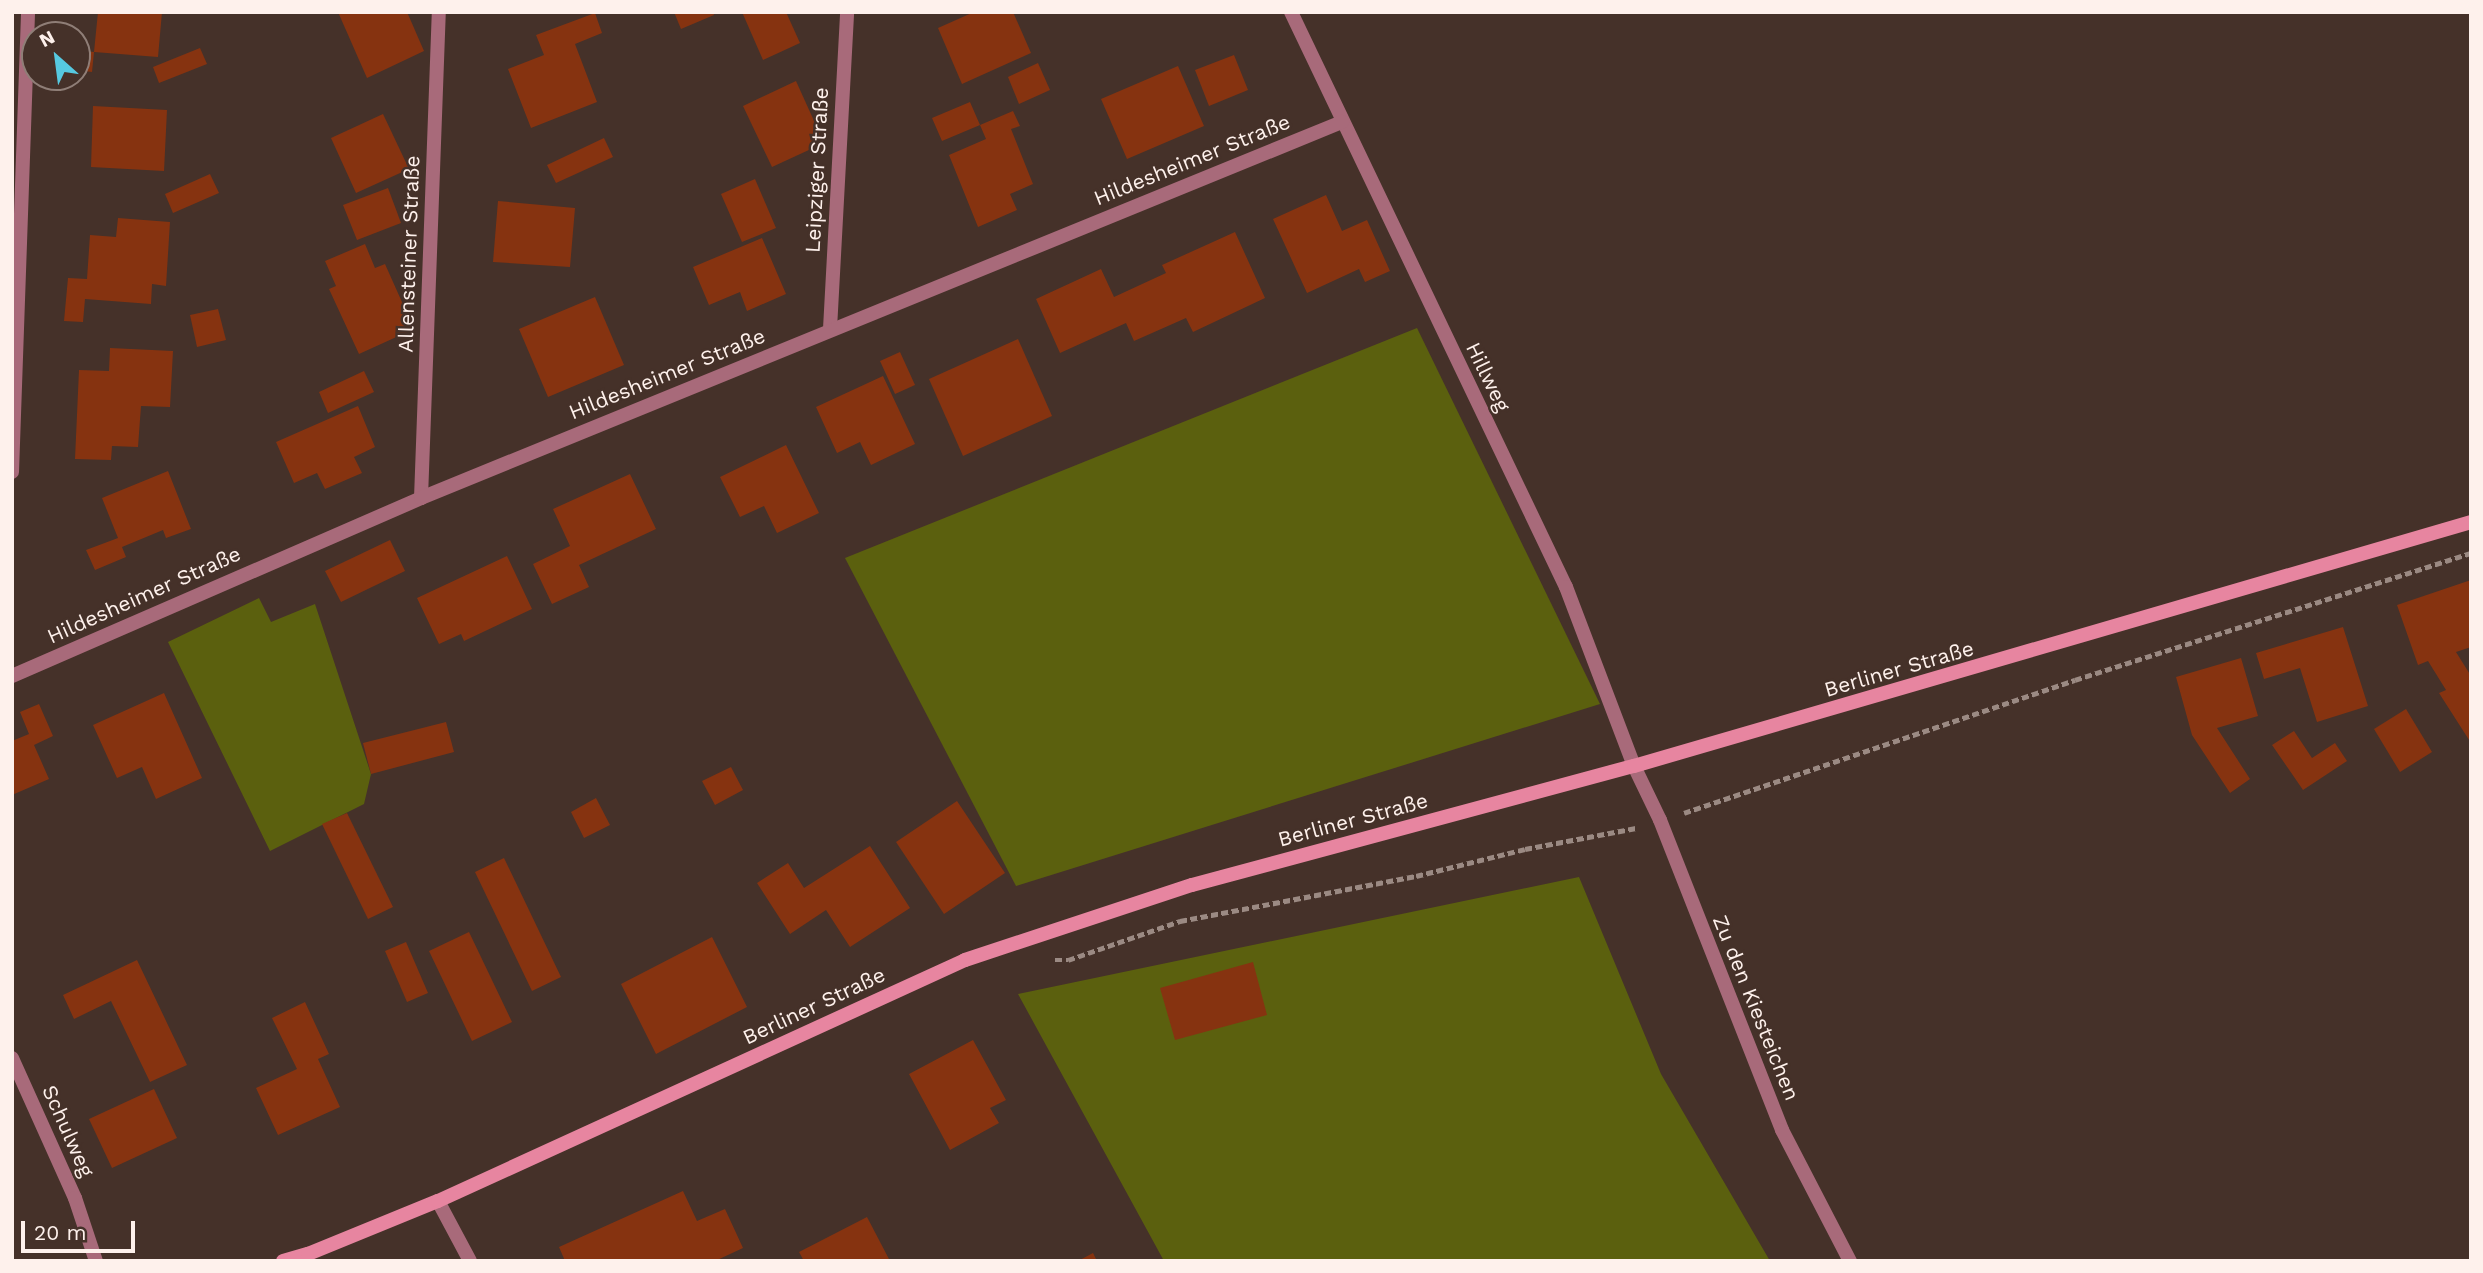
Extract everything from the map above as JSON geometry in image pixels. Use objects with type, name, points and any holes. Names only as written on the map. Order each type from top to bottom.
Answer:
[{"type":"main road","name":"Berliner Straße","points":[[283,1261],[307,1254],[438,1201],[965,960],[1192,885],[1634,766],[2471,522]]},
{"type":"street","points":[[12,472],[28,12]]},
{"type":"street","name":"Allensteiner Straße","points":[[421,498],[439,12]]},
{"type":"street","name":"Leipziger Straße","points":[[830,329],[847,12]]},
{"type":"street","name":"Hillweg","points":[[1291,12],[1566,587],[1634,766]]},
{"type":"street","name":"Hildesheimer Straße","points":[[12,676],[421,498],[1342,122]]},
{"type":"street","name":"Zu den Kiesteichen","points":[[1634,766],[1660,820],[1782,1130],[1850,1261]]},
{"type":"street","name":"Schulweg","points":[[12,1058],[75,1198],[96,1261]]},
{"type":"street","points":[[438,1201],[470,1261]]},
{"type":"path","points":[[1723,803],[1770,783],[1922,734],[2075,680],[2471,553]]},
{"type":"path","points":[[1042,960],[1068,960],[1180,921],[1416,877],[1525,849],[1622,832]]},
{"type":"shaded area","points":[[1417,328],[1600,704],[1016,886],[845,558]]},
{"type":"shaded area","points":[[259,598],[271,622],[315,604],[371,774],[364,804],[270,851],[168,642]]},
{"type":"shaded area","points":[[1579,877],[1661,1074],[1770,1261],[1164,1261],[1018,994]]},
{"type":"building","points":[[98,12],[162,12],[158,57],[94,52]]},
{"type":"building","points":[[338,12],[407,12],[424,51],[367,78]]},
{"type":"building","points":[[674,12],[713,12],[714,15],[681,29]]},
{"type":"building","points":[[742,12],[786,12],[800,43],[763,60]]},
{"type":"building","points":[[974,12],[1013,12],[1031,53],[962,84],[938,28]]},
{"type":"building","points":[[595,13],[602,33],[575,44],[597,102],[531,128],[508,69],[544,55],[536,35]]},
{"type":"building","points":[[200,48],[207,64],[159,83],[153,67]]},
{"type":"building","points":[[91,52],[94,52],[91,72]]},
{"type":"building","points":[[1234,55],[1248,90],[1209,106],[1195,70]]},
{"type":"building","points":[[1038,63],[1050,90],[1019,104],[1008,77]]},
{"type":"building","points":[[1178,66],[1204,126],[1127,159],[1101,99]]},
{"type":"building","points":[[796,81],[824,143],[772,167],[743,106]]},
{"type":"building","points":[[970,102],[980,125],[942,141],[932,118]]},
{"type":"building","points":[[93,106],[167,110],[164,171],[91,167]]},
{"type":"building","points":[[1013,111],[1020,126],[1011,129],[1033,184],[1010,194],[1017,210],[978,227],[949,155],[986,139],[980,125]]},
{"type":"building","points":[[383,114],[409,169],[356,193],[331,138]]},
{"type":"building","points":[[604,138],[613,157],[556,183],[547,165]]},
{"type":"building","points":[[210,174],[219,193],[173,213],[165,194]]},
{"type":"building","points":[[755,179],[776,228],[742,242],[721,194]]},
{"type":"building","points":[[388,188],[401,223],[357,240],[343,205]]},
{"type":"building","points":[[1326,195],[1342,231],[1367,220],[1390,271],[1365,282],[1359,269],[1307,293],[1273,219]]},
{"type":"building","points":[[498,201],[575,208],[570,267],[493,262]]},
{"type":"building","points":[[118,218],[170,222],[166,286],[152,284],[151,304],[85,299],[83,322],[64,321],[68,278],[87,279],[90,235],[116,237]]},
{"type":"building","points":[[1235,232],[1265,298],[1193,332],[1186,318],[1134,341],[1126,323],[1060,353],[1036,299],[1101,269],[1114,297],[1166,273],[1162,265]]},
{"type":"building","points":[[762,238],[786,294],[747,311],[740,292],[709,305],[693,267]]},
{"type":"building","points":[[365,244],[375,268],[385,264],[414,329],[359,354],[329,289],[336,286],[325,261]]},
{"type":"building","points":[[595,297],[624,365],[548,397],[519,329]]},
{"type":"building","points":[[218,309],[226,340],[197,347],[190,315]]},
{"type":"building","points":[[1018,339],[1052,416],[963,456],[929,379]]},
{"type":"building","points":[[110,348],[173,351],[170,407],[141,406],[138,447],[112,446],[111,460],[75,459],[79,370],[109,371]]},
{"type":"building","points":[[900,352],[915,385],[895,394],[880,361]]},
{"type":"building","points":[[364,371],[374,392],[328,413],[319,392]]},
{"type":"building","points":[[883,376],[915,444],[871,465],[860,442],[837,453],[816,407]]},
{"type":"building","points":[[358,406],[375,447],[354,457],[362,473],[325,489],[317,473],[294,483],[276,442]]},
{"type":"building","points":[[786,445],[819,513],[777,533],[764,506],[740,517],[720,477]]},
{"type":"building","points":[[168,471],[191,529],[166,538],[163,530],[122,547],[126,557],[95,570],[86,550],[118,538],[102,498]]},
{"type":"building","points":[[630,474],[656,529],[579,565],[589,587],[552,604],[533,564],[570,546],[553,509]]},
{"type":"building","points":[[390,540],[405,571],[341,602],[325,571]]},
{"type":"building","points":[[507,556],[532,609],[464,641],[461,634],[439,644],[417,598]]},
{"type":"building","points":[[2471,580],[2471,647],[2456,652],[2471,676],[2471,743],[2439,693],[2446,690],[2428,661],[2418,665],[2397,605]]},
{"type":"building","points":[[2343,627],[2368,706],[2317,722],[2300,668],[2264,679],[2256,653]]},
{"type":"building","points":[[2241,658],[2258,716],[2217,728],[2250,779],[2230,793],[2192,735],[2176,677]]},
{"type":"building","points":[[164,693],[202,778],[156,799],[142,767],[117,778],[93,725]]},
{"type":"building","points":[[39,704],[53,736],[34,745],[49,779],[12,795],[12,741],[29,734],[20,712]]},
{"type":"building","points":[[2406,709],[2432,752],[2400,772],[2374,729]]},
{"type":"building","points":[[446,722],[454,752],[371,774],[363,743]]},
{"type":"building","points":[[2294,731],[2312,758],[2335,743],[2347,761],[2303,790],[2272,745]]},
{"type":"building","points":[[731,767],[743,790],[715,805],[702,781]]},
{"type":"building","points":[[596,798],[610,825],[584,838],[571,812]]},
{"type":"building","points":[[957,801],[1005,873],[944,914],[896,842]]},
{"type":"building","points":[[347,813],[393,907],[368,919],[322,824]]},
{"type":"building","points":[[870,846],[910,908],[850,947],[826,910],[790,934],[757,883],[788,863],[804,888]]},
{"type":"building","points":[[504,858],[561,977],[532,991],[475,872]]},
{"type":"building","points":[[469,932],[512,1022],[472,1041],[429,951]]},
{"type":"building","points":[[712,937],[747,1007],[656,1054],[621,984]]},
{"type":"building","points":[[406,942],[428,993],[407,1002],[385,951]]},
{"type":"building","points":[[137,960],[187,1065],[150,1082],[111,1001],[74,1019],[63,995]]},
{"type":"building","points":[[1253,962],[1267,1015],[1175,1040],[1160,988]]},
{"type":"building","points":[[305,1002],[329,1054],[318,1059],[340,1107],[278,1135],[256,1088],[297,1069],[272,1018]]},
{"type":"building","points":[[973,1040],[1006,1100],[990,1108],[999,1123],[950,1150],[909,1074]]},
{"type":"building","points":[[154,1089],[177,1138],[112,1168],[89,1119]]},
{"type":"building","points":[[683,1191],[697,1221],[725,1209],[743,1248],[715,1261],[565,1261],[559,1247]]},
{"type":"building","points":[[867,1217],[890,1261],[804,1261],[799,1252]]},
{"type":"building","points":[[1093,1253],[1097,1261],[1078,1261]]}]
